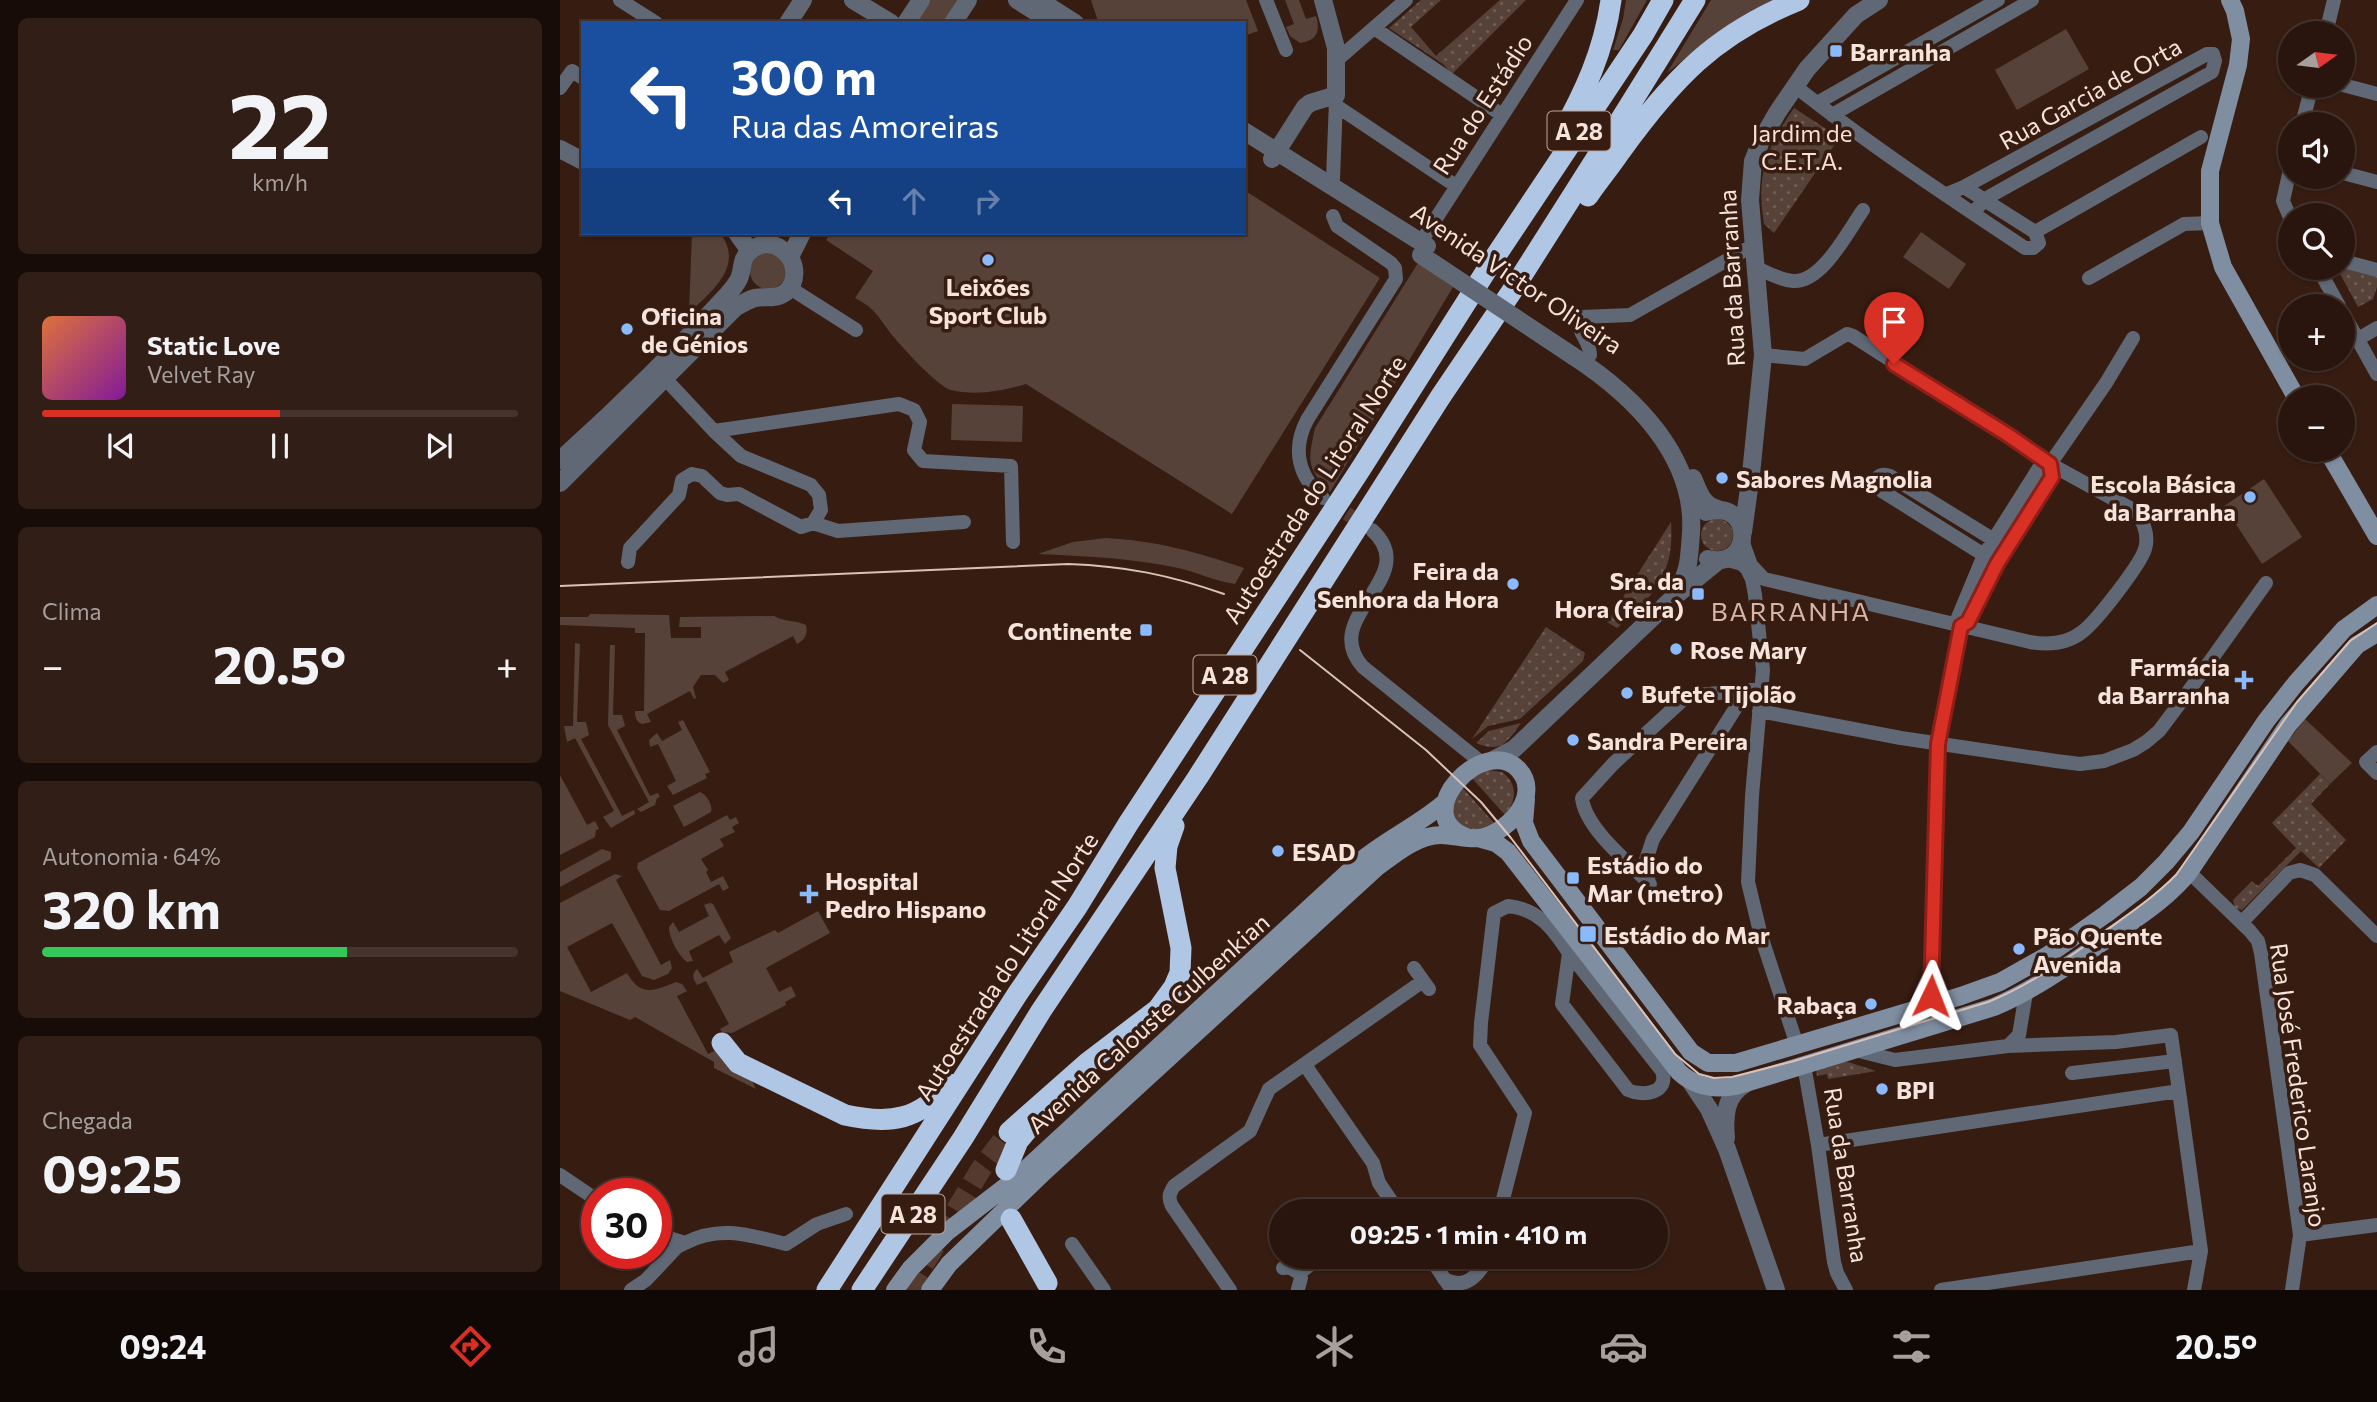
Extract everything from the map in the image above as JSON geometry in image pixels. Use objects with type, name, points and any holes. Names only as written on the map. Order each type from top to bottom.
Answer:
[{"type":"highway","points":[[1493,260],[1586,90],[1606,32],[1611,0]]},
{"type":"highway","name":"Autoestrada do Litoral Norte","points":[[827,1290],[1353,481],[1493,260],[1643,35],[1663,0]]},
{"type":"highway","name":"A 28","points":[[862,1290],[963,1139],[1041,1012],[1199,777],[1695,0]]},
{"type":"highway","points":[[1512,290],[1575,215],[1658,101],[1684,71],[1728,36],[1765,14],[1798,0]]},
{"type":"highway","points":[[1006,1170],[1018,1142],[1030,1127],[1167,999],[1180,973],[1181,948],[1167,876],[1166,857],[1175,823],[1199,777]]},
{"type":"highway","points":[[722,1043],[738,1063],[845,1115],[876,1120],[895,1119],[913,1114],[937,1099],[1018,993]]},
{"type":"highway","points":[[1009,1132],[1087,1063],[1131,1030]]},
{"type":"highway","points":[[1010,1219],[1047,1283]]},
{"type":"main road","points":[[2230,0],[2241,39],[2238,65],[2210,172],[2210,223],[2223,267],[2289,385]]},
{"type":"main road","points":[[2334,462],[2377,537]]},
{"type":"main road","points":[[1526,799],[1520,811],[1502,827],[1490,835],[1472,838],[1456,832],[1448,821],[1444,803],[1452,787],[1488,761],[1511,764],[1524,777],[1526,799],[1524,823],[1531,841],[1691,1052],[1699,1059],[1715,1064],[1736,1063],[1979,990],[2048,955],[2106,914],[2160,869],[2190,832],[2266,721],[2296,683],[2344,629],[2377,606]]},
{"type":"main road","points":[[1691,1082],[1716,1088],[1745,1084],[1983,1011],[2026,993],[2070,965],[2158,904],[2175,889],[2288,725],[2357,645],[2377,633]]},
{"type":"main road","name":"Avenida Calouste Gulbenkian","points":[[895,1290],[911,1268],[948,1231],[1013,1181],[1358,863],[1385,843],[1422,822],[1444,803]]},
{"type":"main road","name":"Avenida Calouste Gulbenkian","points":[[930,1290],[949,1264],[1045,1171],[1376,868],[1402,849],[1424,838],[1439,835],[1472,838],[1496,843],[1508,852],[1670,1061],[1691,1082]]},
{"type":"street","points":[[620,0],[653,21]]},
{"type":"street","points":[[789,21],[803,0]]},
{"type":"street","points":[[853,0],[888,21]]},
{"type":"street","points":[[907,21],[921,0]]},
{"type":"street","points":[[954,21],[968,0]]},
{"type":"street","points":[[1017,0],[1050,21]]},
{"type":"street","points":[[1039,0],[1071,21]]},
{"type":"street","points":[[1266,0],[1286,50]]},
{"type":"street","points":[[1323,0],[1335,36],[1337,60],[1333,179]]},
{"type":"street","points":[[1337,60],[1406,0]]},
{"type":"street","name":"Rua do Estádio","points":[[1425,245],[1456,186],[1577,0]]},
{"type":"street","name":"Rua da Barranha","points":[[1879,0],[1850,21],[1795,86],[1760,141],[1753,161],[1750,200],[1763,355],[1742,536],[1751,565],[1764,579],[1961,626]]},
{"type":"street","points":[[1817,103],[1998,0]]},
{"type":"street","points":[[1832,114],[2032,0]]},
{"type":"street","points":[[2329,21],[2334,0]]},
{"type":"street","points":[[1374,28],[1502,115]]},
{"type":"street","name":"Rua Garcia de Orta","points":[[1964,187],[2207,54],[2213,54],[2215,61],[2212,72],[1985,199]]},
{"type":"street","points":[[560,88],[572,71],[581,77]]},
{"type":"street","points":[[1795,86],[1832,114],[1973,213],[2025,248],[2033,248],[2039,243],[2035,232],[1964,187],[1947,194]]},
{"type":"street","points":[[2356,88],[2377,94]]},
{"type":"street","points":[[1273,156],[1310,103],[1336,100],[1456,186]]},
{"type":"street","name":"Avenida Victor Oliveira","points":[[1246,133],[1273,156]]},
{"type":"street","points":[[2035,232],[2201,137]]},
{"type":"street","name":"Avenida Victor Oliveira","points":[[1246,145],[1273,156],[1425,245],[1625,382],[1650,409],[1679,451],[1703,500],[1710,507],[1720,509]]},
{"type":"street","points":[[560,149],[581,160]]},
{"type":"street","points":[[2355,176],[2377,182]]},
{"type":"street","points":[[1973,213],[1985,199]]},
{"type":"street","points":[[1757,268],[1791,281],[1802,280],[1814,274],[1826,263],[1863,210]]},
{"type":"street","points":[[1323,498],[1303,474],[1298,456],[1301,435],[1307,420],[1396,279],[1391,262],[1345,233],[1337,226],[1334,216]]},
{"type":"street","points":[[2089,278],[2184,224],[2210,223]]},
{"type":"street","points":[[738,235],[750,251]]},
{"type":"street","points":[[790,257],[801,235]]},
{"type":"street","points":[[560,460],[661,374],[736,307],[759,297],[776,298],[790,288],[795,272],[779,239],[750,251],[744,258],[741,275],[725,296],[661,374],[560,484]]},
{"type":"street","points":[[1581,353],[1590,348],[1578,329],[1579,320],[1588,316],[1630,315],[1754,247]]},
{"type":"street","points":[[2355,264],[2377,270]]},
{"type":"street","points":[[741,275],[746,289],[759,297]]},
{"type":"street","points":[[790,288],[856,330]]},
{"type":"street","points":[[2358,339],[2377,328]]},
{"type":"street","points":[[1763,355],[1805,359],[1847,334],[1853,336],[2050,464],[2137,512],[2145,529],[2146,540],[2142,555],[2097,617],[2081,634],[2051,644],[1961,626],[1957,620],[1984,555],[2039,468],[2050,464],[2106,383],[2133,338]]},
{"type":"street","points":[[2355,334],[2377,374]]},
{"type":"street","name":"Avenida Victor Oliveira","points":[[1581,353],[1647,418],[1673,457],[1688,489],[1692,509],[1688,567],[1675,596]]},
{"type":"street","points":[[661,374],[741,456],[816,489],[821,510],[813,523]]},
{"type":"street","points":[[714,431],[899,404],[915,410],[918,416],[920,428],[914,450],[923,461],[1011,466],[1013,542]]},
{"type":"street","points":[[1932,1005],[1930,986],[1938,744],[1961,626],[1968,622],[1997,564],[2052,477],[2050,464]]},
{"type":"street","points":[[628,562],[631,548],[679,495],[682,480],[692,474],[702,476],[720,493],[739,494],[801,527],[813,523],[838,531],[964,522]]},
{"type":"street","name":"Rua da Barranha","points":[[1720,509],[1737,498],[1751,474]]},
{"type":"street","points":[[1984,555],[1882,491],[1875,480],[1878,476],[1890,475],[1994,540]]},
{"type":"street","points":[[1372,530],[1383,542],[1387,565],[1353,625],[1350,637],[1354,654],[1363,667],[1488,761],[1514,750],[1675,596],[1721,560],[1734,554],[1742,536],[1738,520],[1720,509],[1701,514],[1692,533],[1693,546],[1702,556],[1721,560],[1742,564],[1752,579],[1763,654],[1754,689],[1653,839],[1646,863],[1650,884],[1596,827],[1586,813],[1582,798],[1590,786],[1681,700],[1694,695],[1754,689]]},
{"type":"street","points":[[1759,711],[1938,744],[2080,764],[2104,761],[2133,750],[2159,731],[2266,583]]},
{"type":"street","points":[[1754,689],[1759,711],[1748,848],[1748,882],[1761,936],[1797,1045]]},
{"type":"street","points":[[1524,777],[1523,756],[1531,732]]},
{"type":"street","points":[[2377,752],[2366,762],[2377,773]]},
{"type":"street","points":[[2242,922],[2289,873],[2300,870],[2315,875],[2377,936]]},
{"type":"street","name":"Rua José Frederico Laranjo","points":[[2189,872],[2242,922],[2258,941],[2261,953],[2300,1236],[2292,1290]]},
{"type":"street","points":[[1503,1199],[1525,1113],[1480,1045],[1494,913],[1508,906],[1535,913],[1548,923],[1662,1071],[1663,1082],[1653,1092],[1640,1094],[1628,1090],[1562,1004],[1569,953]]},
{"type":"street","points":[[1230,1290],[1172,1206],[1170,1192],[1174,1186],[1250,1131],[1255,1125],[1266,1092],[1426,985],[1414,968]]},
{"type":"street","points":[[2008,1046],[2019,1035],[2026,993],[2024,978],[2018,972]]},
{"type":"street","points":[[1855,1049],[1895,1060],[2008,1046],[2116,1042],[2171,1035],[2201,1251],[2194,1290]]},
{"type":"street","points":[[1699,1059],[1711,1072],[1716,1088],[1727,1149]]},
{"type":"street","points":[[2072,1073],[2175,1061]]},
{"type":"street","points":[[1305,1065],[1373,1164],[1388,1199]]},
{"type":"street","name":"Rua da Barranha","points":[[1804,1065],[1837,1273],[1846,1290]]},
{"type":"street","points":[[1691,1082],[1709,1109],[1727,1149],[1776,1290]]},
{"type":"street","points":[[1727,1149],[1725,1127],[1728,1103],[1733,1092],[1745,1084]]},
{"type":"street","points":[[1818,1145],[2179,1091]]},
{"type":"street","points":[[560,1175],[581,1189]]},
{"type":"street","points":[[631,1290],[646,1280],[677,1247],[703,1234],[717,1232],[786,1244],[817,1224],[846,1213]]},
{"type":"street","points":[[2300,1236],[2377,1225]]},
{"type":"street","points":[[672,1239],[685,1243]]},
{"type":"street","points":[[1072,1244],[1104,1290]]},
{"type":"street","points":[[1941,1290],[2201,1251]]},
{"type":"street","points":[[1292,1269],[1301,1278],[1298,1289]]},
{"type":"street","points":[[1299,1273],[1304,1269]]},
{"type":"street","points":[[1438,1269],[1448,1284],[1456,1285],[1466,1284],[1481,1269]]},
{"type":"street","points":[[1478,1290],[1484,1269]]},
{"type":"green space","points":[[927,0],[962,0],[948,21],[913,21]]},
{"type":"green space","points":[[1091,0],[1246,0],[1258,31],[1246,35],[1246,21],[1098,21]]},
{"type":"green space","points":[[1285,0],[1299,0],[1306,19],[1316,16],[1318,27],[1313,38],[1300,43],[1290,36],[1286,27],[1294,24]]},
{"type":"green space","points":[[1421,0],[1441,0],[1411,27],[1436,56],[1500,0],[1526,0],[1452,74],[1443,64],[1389,28]]},
{"type":"green space","points":[[1626,0],[1647,0],[1619,50],[1613,50],[1623,19]]},
{"type":"green space","points":[[1711,0],[1779,0],[1722,29],[1667,73]]},
{"type":"green space","points":[[2066,29],[2089,69],[2017,110],[1995,70]]},
{"type":"green space","name":"Jardim de C.E.T.A.","points":[[1794,108],[1834,134],[1837,141],[1774,233],[1764,224],[1761,191],[1763,176],[1776,136]]},
{"type":"green space","points":[[1246,191],[1380,278],[1232,514],[1026,384],[979,393],[960,392],[945,387],[912,357],[872,310],[855,298],[873,271],[826,240],[830,235],[1246,235]]},
{"type":"green space","points":[[1921,232],[1966,264],[1949,289],[1903,257]]},
{"type":"green space","points":[[692,235],[721,235],[727,245],[727,267],[716,287],[689,313]]},
{"type":"green space","points":[[768,253],[781,258],[786,271],[781,284],[768,289],[755,284],[750,271],[755,258]]},
{"type":"green space","points":[[1418,263],[1453,287],[1330,492],[1317,476],[1311,463],[1315,428]]},
{"type":"green space","points":[[2355,271],[2377,277],[2373,299],[2358,307],[2355,294],[2351,294],[2343,280],[2355,280]]},
{"type":"green space","points":[[952,404],[1023,406],[1022,442],[951,440]]},
{"type":"green space","points":[[2264,479],[2302,537],[2262,564],[2224,506]]},
{"type":"green space","points":[[1717,519],[1728,524],[1733,535],[1728,546],[1717,551],[1706,546],[1701,535],[1706,524]]},
{"type":"green space","points":[[1671,522],[1669,556],[1659,583],[1641,606],[1617,628],[1607,622]]},
{"type":"green space","points":[[1106,538],[1176,548],[1244,568],[1235,584],[1178,568],[1143,562],[1038,554],[1073,542]]},
{"type":"green space","points":[[590,614],[669,615],[671,638],[701,638],[701,627],[679,627],[680,617],[774,616],[806,625],[807,631],[804,639],[797,644],[793,636],[725,672],[729,680],[723,683],[715,675],[701,675],[693,687],[696,698],[694,699],[690,691],[647,714],[651,722],[642,724],[636,719],[635,711],[644,711],[645,633],[635,633],[635,628],[560,625],[560,617],[588,617]]},
{"type":"green space","points":[[1546,627],[1585,653],[1583,661],[1520,719],[1488,726],[1472,739]]},
{"type":"green space","points":[[575,643],[580,644],[577,722],[586,722],[589,735],[581,739],[622,816],[634,810],[635,814],[611,828],[603,817],[614,811],[575,738],[567,742],[564,726],[573,726]]},
{"type":"green space","points":[[610,645],[615,645],[613,715],[622,715],[625,726],[617,730],[650,796],[658,793],[660,797],[655,805],[641,812],[637,809],[649,802],[608,725]]},
{"type":"green space","points":[[2305,719],[2352,763],[2330,784],[2288,741]]},
{"type":"green space","points":[[683,720],[710,772],[705,774],[707,778],[673,795],[667,786],[676,781],[658,744],[650,747],[649,740],[657,733],[662,741],[682,730],[678,722]]},
{"type":"green space","points":[[1521,723],[1503,744],[1492,747],[1476,743],[1489,731]]},
{"type":"green space","points":[[1488,770],[1502,772],[1513,787],[1514,798],[1505,815],[1472,778]]},
{"type":"green space","points":[[2320,774],[2330,784],[2311,804],[2346,840],[2319,868],[2301,851],[2242,910],[2235,908],[2233,900],[2252,881],[2258,886],[2296,848],[2272,823]]},
{"type":"green space","points":[[560,775],[587,825],[595,821],[599,829],[596,830],[595,837],[560,855]]},
{"type":"green space","points":[[1462,787],[1494,823],[1472,830],[1453,819],[1453,797]]},
{"type":"green space","points":[[700,792],[709,800],[711,812],[684,827],[673,806]]},
{"type":"green space","points":[[727,815],[730,820],[736,817],[739,823],[732,827],[735,832],[720,839],[724,846],[701,859],[711,882],[723,876],[729,888],[723,891],[719,884],[669,911],[660,910],[637,868],[638,863]]},
{"type":"green space","points":[[602,849],[611,852],[611,859],[560,887],[560,872]]},
{"type":"green space","points":[[615,874],[622,876],[616,880],[661,965],[670,960],[672,968],[668,974],[654,980],[642,976],[612,923],[567,947],[591,992],[627,973],[632,981],[643,989],[655,989],[676,982],[682,984],[687,991],[677,996],[708,1054],[718,1049],[748,1073],[756,1089],[714,1068],[714,1062],[635,1017],[630,1020],[560,991],[560,903]]},
{"type":"green space","points":[[710,903],[731,938],[725,944],[719,935],[689,951],[693,961],[687,962],[675,946],[669,927],[673,922],[679,932],[709,916],[704,905]]},
{"type":"green space","points":[[818,911],[830,933],[766,968],[779,992],[791,986],[796,996],[785,1002],[786,1005],[732,1033],[722,1032],[720,1029],[729,1024],[706,981],[697,985],[694,981],[695,971],[697,969],[703,978],[733,962],[729,952],[775,930],[778,933]]},
{"type":"green space","points":[[1845,1061],[1876,1071],[1828,1079],[1827,1074],[1817,1076],[1816,1070]]},
{"type":"tunnel","points":[[1329,502],[1368,527]]},
{"type":"tunnel","points":[[908,1290],[981,1169],[1009,1132]]},
{"type":"tram line","points":[[560,586],[1068,564],[1147,573],[1224,594]]},
{"type":"tram line","points":[[1300,650],[1426,750],[1481,802],[1675,1054],[1699,1074],[1714,1078],[1732,1077],[1794,1061],[1988,1002],[2033,979],[2076,952],[2141,905],[2176,875],[2297,702],[2350,641],[2377,623]]},
{"type":"place","name":"Barranha","points":[[1836,51]]},
{"type":"place","name":"Leixões Sport Club","points":[[988,260]]},
{"type":"place","name":"Oficina de Génios","points":[[627,329]]},
{"type":"place","name":"Sabores Magnolia","points":[[1722,478]]},
{"type":"place","name":"Escola Básica da Barranha","points":[[2250,497]]},
{"type":"place","name":"Feira da Senhora da Hora","points":[[1513,584]]},
{"type":"place","name":"Sra. da Hora (feira)","points":[[1698,594]]},
{"type":"place","name":"Continente","points":[[1146,630]]},
{"type":"place","name":"Rose Mary","points":[[1676,649]]},
{"type":"place","name":"Farmácia da Barranha","points":[[2244,680]]},
{"type":"place","name":"Bufete Tijolão","points":[[1627,693]]},
{"type":"place","name":"Sandra Pereira","points":[[1573,740]]},
{"type":"place","name":"ESAD","points":[[1278,851]]},
{"type":"place","name":"Estádio do Mar (metro)","points":[[1573,878]]},
{"type":"place","name":"Hospital Pedro Hispano","points":[[809,894]]},
{"type":"place","name":"Estádio do Mar","points":[[1588,934]]},
{"type":"place","name":"Pão Quente Avenida","points":[[2019,949]]},
{"type":"place","name":"Rabaça","points":[[1871,1004]]},
{"type":"place","name":"BPI","points":[[1882,1089]]},
{"type":"district","name":"BARRANHA","points":[[1791,610]]},
{"type":"route","points":[[1894,364],[2050,464],[2052,477],[1997,564],[1968,622],[1961,626],[1938,744],[1931,996]]}]
